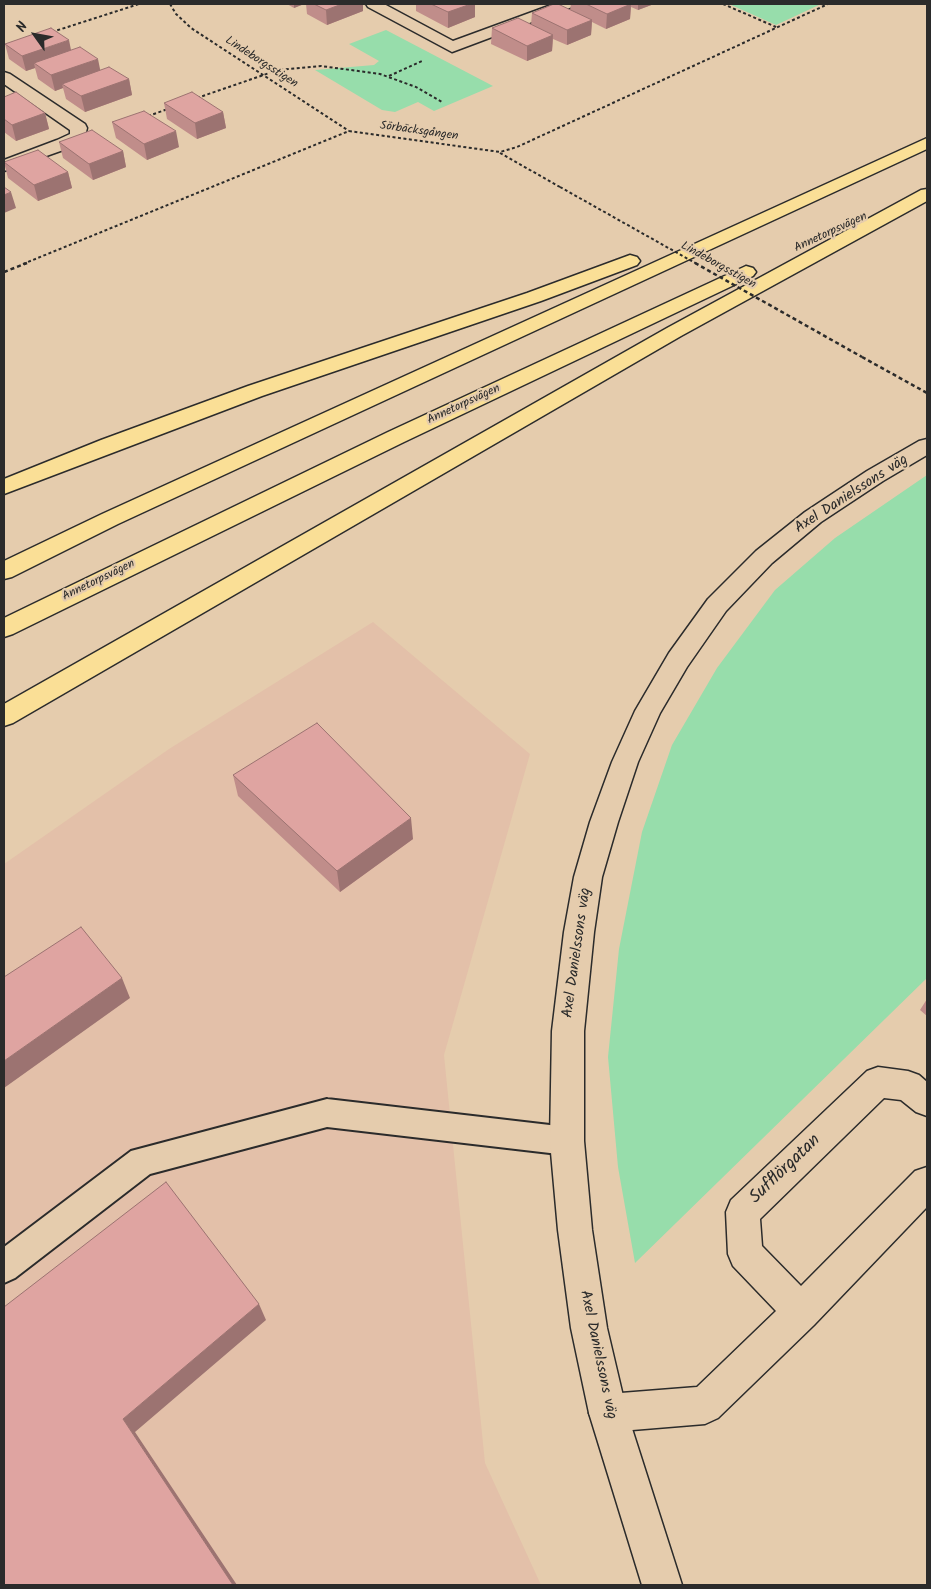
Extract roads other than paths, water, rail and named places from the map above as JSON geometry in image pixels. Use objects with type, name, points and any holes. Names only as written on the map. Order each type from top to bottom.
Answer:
[{"type":"main road","points":[[4,571],[110,519],[927,143]]},
{"type":"main road","points":[[4,487],[109,445],[255,391],[534,297],[892,159]]},
{"type":"main road","name":"Annetorpsvägen","points":[[4,628],[396,437],[927,187]]},
{"type":"main road","points":[[4,716],[674,332],[927,194]]},
{"type":"street","points":[[373,4],[452,47],[567,4]]},
{"type":"street","points":[[4,78],[79,128],[78,136],[63,144],[4,166]]},
{"type":"street","name":"Axel Danielssons väg","points":[[662,1585],[608,1413],[586,1308],[574,1230],[567,1141],[568,1031],[579,932],[588,877],[604,822],[625,762],[648,711],[678,660],[717,605],[764,557],[813,517],[875,476],[927,446]]},
{"type":"street","name":"Sufflörgatan","points":[[801,1312],[745,1254],[743,1212],[878,1082],[908,1086],[927,1100]]},
{"type":"street","points":[[608,1413],[705,1405],[801,1312],[927,1183]]},
{"type":"lane","points":[[4,1267],[142,1161],[327,1113],[567,1141]]}]
